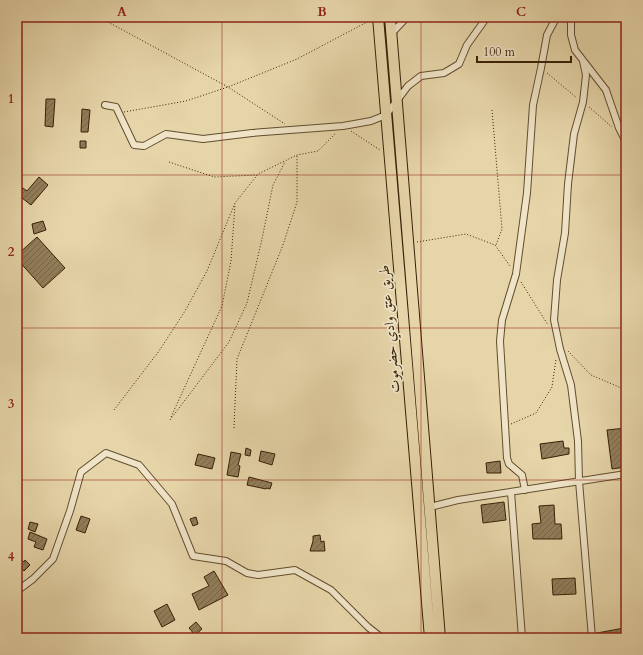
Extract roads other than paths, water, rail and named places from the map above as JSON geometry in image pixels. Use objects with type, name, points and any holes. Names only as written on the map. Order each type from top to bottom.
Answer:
[{"type":"main road","name":"طريق عتق وادي حضرموت","points":[[390,17],[440,638]]},
{"type":"main road","name":"طريق عتق وادي حضرموت","points":[[374,19],[386,115],[430,637]]},
{"type":"street","points":[[391,34],[407,17]]},
{"type":"street","points":[[104,105],[116,107],[134,145],[144,146],[166,134],[203,139],[292,129],[343,126],[371,121],[386,115],[408,86],[421,76],[444,73],[458,64],[467,45],[488,17]]},
{"type":"street","points":[[525,490],[522,475],[509,464],[507,458],[500,341],[502,320],[516,274],[527,193],[533,106],[547,35],[555,20],[559,17]]},
{"type":"street","points":[[571,17],[571,35],[575,50],[606,90],[619,128],[626,142]]},
{"type":"street","points":[[583,61],[586,75],[583,102],[574,134],[568,184],[565,233],[557,280],[554,320],[558,342],[571,385],[578,441],[579,482],[592,638]]},
{"type":"street","points":[[17,591],[33,579],[53,559],[70,511],[81,472],[106,453],[139,465],[167,498],[172,504],[193,556],[226,561],[247,573],[258,575],[295,570],[331,590],[368,627],[382,638]]},
{"type":"street","points":[[430,507],[458,500],[626,474]]},
{"type":"street","points":[[511,492],[522,638]]}]
